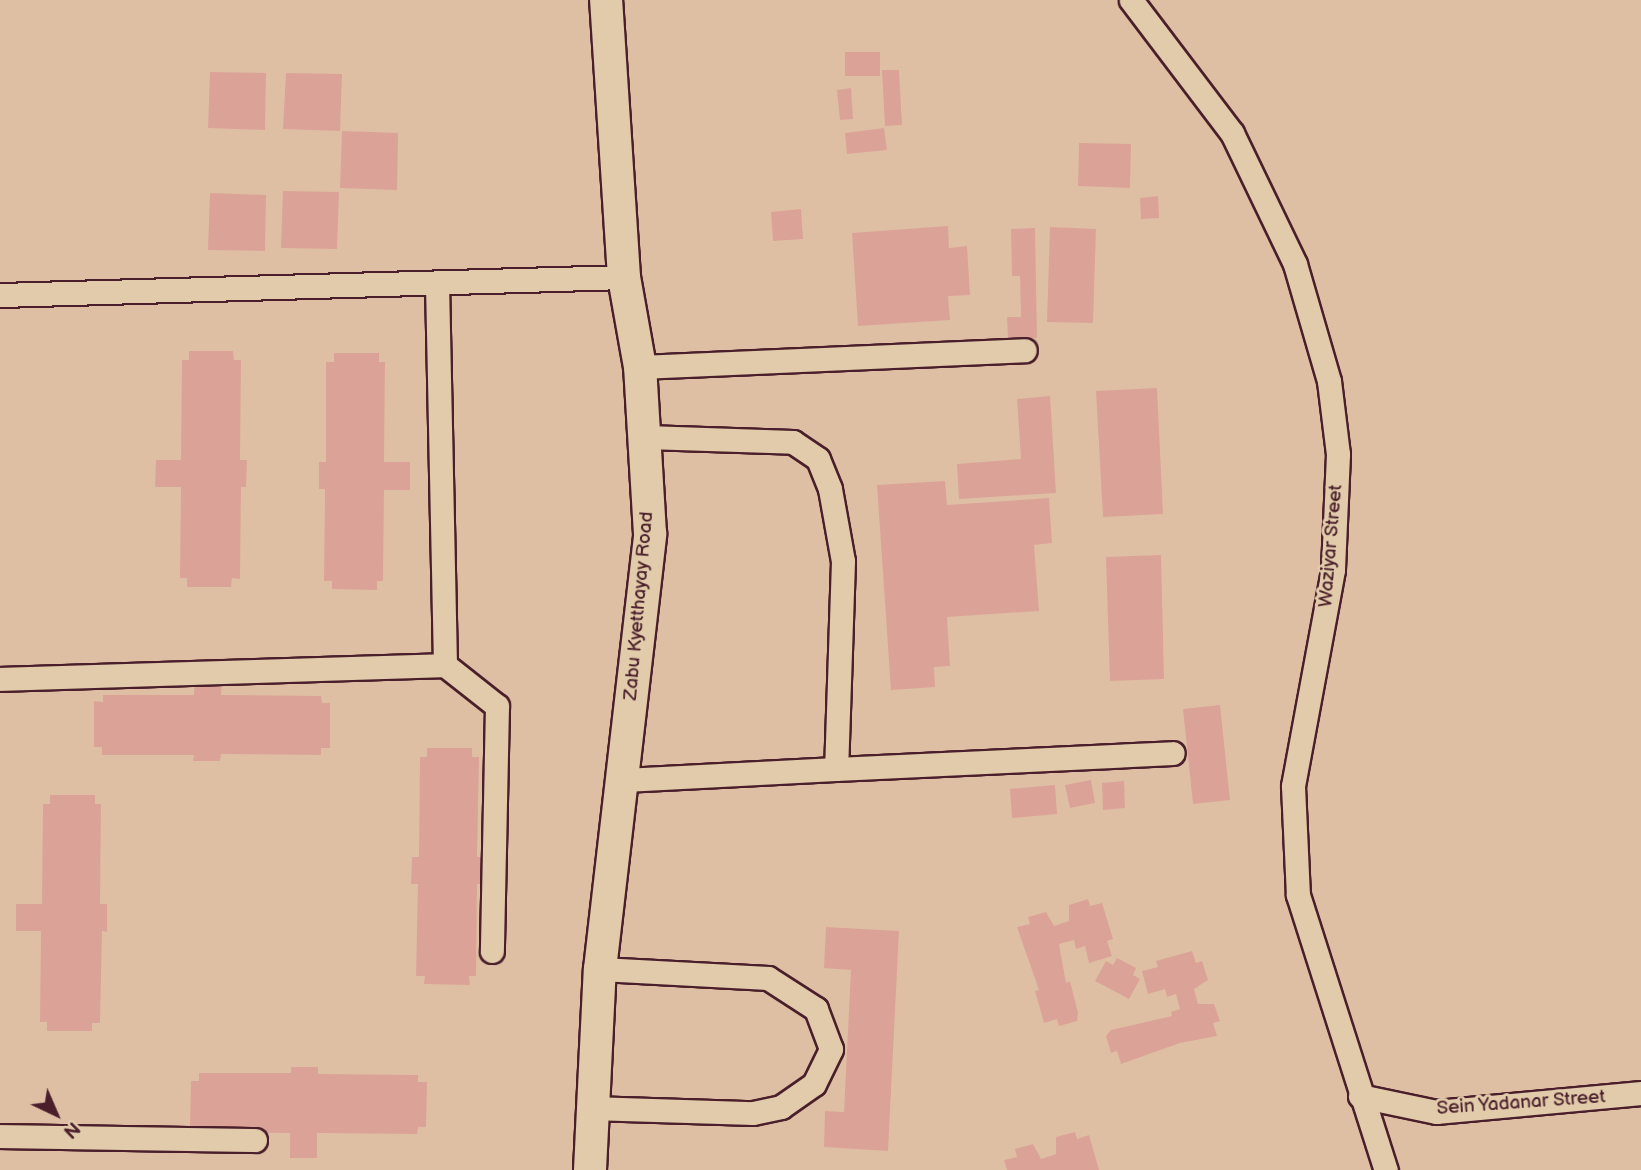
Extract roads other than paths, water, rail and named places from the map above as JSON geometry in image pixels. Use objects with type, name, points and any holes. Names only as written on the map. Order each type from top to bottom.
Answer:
[{"type":"main road","name":"Zabu Kyetthayay Road","points":[[590,1170],[590,1108],[600,969],[624,780],[650,534],[640,368],[624,277],[606,0]]},
{"type":"street","name":"Waziyar Street","points":[[1131,0],[1232,133],[1295,264],[1329,381],[1338,454],[1333,570],[1293,800],[1298,895],[1360,1097],[1386,1170]]},
{"type":"street","points":[[0,295],[624,277]]},
{"type":"street","points":[[437,283],[445,665]]},
{"type":"street","points":[[640,368],[1025,350]]},
{"type":"street","points":[[646,437],[793,442],[818,460],[830,489],[843,561],[836,769]]},
{"type":"street","points":[[0,679],[445,665],[497,706],[492,951]]},
{"type":"street","points":[[624,780],[1173,753]]},
{"type":"street","points":[[590,1108],[753,1113],[780,1107],[814,1084],[831,1049],[816,1009],[768,978],[600,969]]},
{"type":"street","name":"Sein Yadanar Street","points":[[1360,1097],[1436,1112],[1641,1093]]},
{"type":"street","points":[[0,1136],[255,1140]]}]
